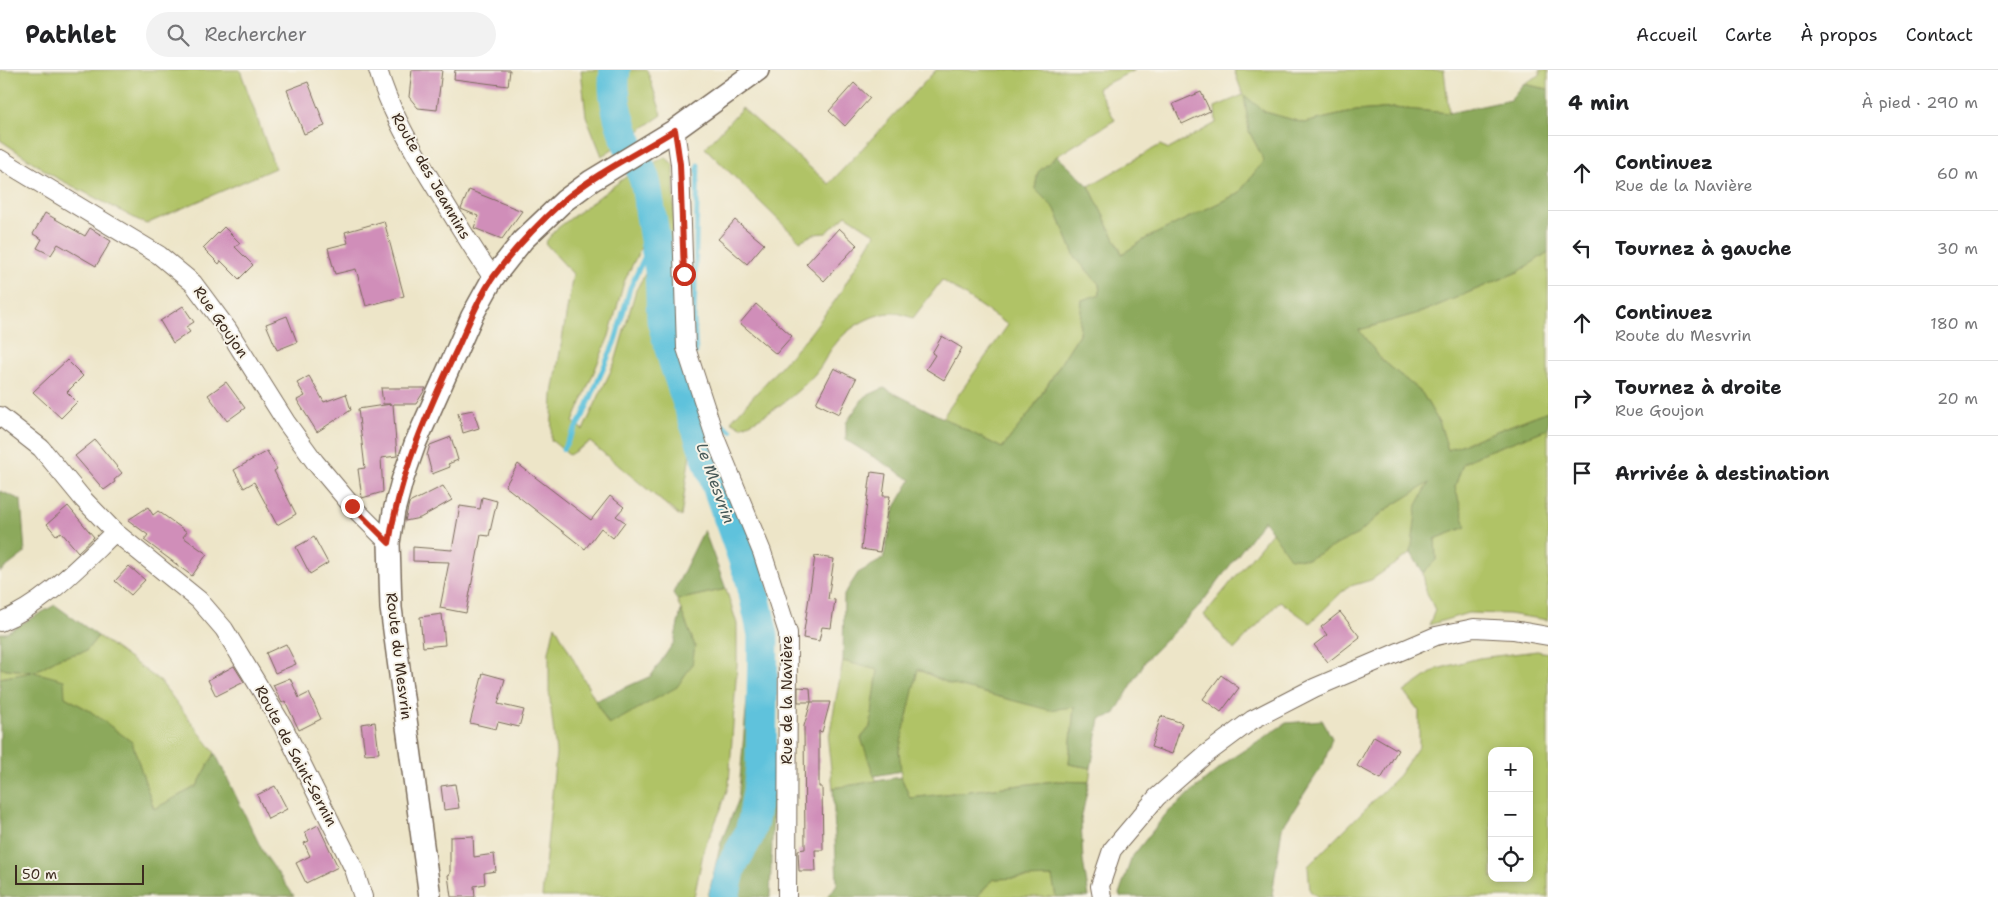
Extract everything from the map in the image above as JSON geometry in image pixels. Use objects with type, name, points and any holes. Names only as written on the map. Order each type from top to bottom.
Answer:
[{"type":"main road","name":"Route du Mesvrin","points":[[430,897],[391,608],[389,543],[394,511],[415,444],[472,316],[493,278],[523,240],[564,201],[591,181],[675,130],[758,70]]},
{"type":"street","name":"Route des Jeannins","points":[[378,70],[385,94],[408,140],[465,238],[493,278]]},
{"type":"street","name":"Rue de la Navière","points":[[675,130],[680,164],[686,348],[716,440],[762,552],[788,633],[787,897]]},
{"type":"street","name":"Rue Goujon","points":[[0,159],[159,255],[194,283],[228,330],[286,422],[315,462],[352,506],[389,543]]},
{"type":"street","name":"Route de Saint-Sernin","points":[[0,416],[41,448],[83,498],[115,532],[199,600],[224,629],[283,726],[354,869],[362,897]]},
{"type":"street","points":[[0,622],[38,601],[68,577],[115,532]]},
{"type":"street","points":[[1102,897],[1100,886],[1112,850],[1157,797],[1205,755],[1252,720],[1314,688],[1436,636],[1474,628],[1513,630],[1548,636]]},
{"type":"green space","points":[[0,70],[240,70],[275,168],[146,224],[55,177],[0,140]]},
{"type":"green space","points":[[581,70],[647,70],[662,115],[602,156],[586,116]]},
{"type":"green space","points":[[936,70],[1135,70],[1097,88],[1115,120],[1057,156],[1038,172],[1035,189],[1055,209],[1075,257],[1099,284],[1100,295],[1082,300],[1079,334],[1031,411],[1002,448],[942,418],[1008,325],[942,280],[913,318],[887,313],[871,318],[848,331],[834,346],[815,374],[799,390],[781,405],[741,427],[731,421],[809,335],[837,298],[875,234],[846,215],[826,233],[814,234],[800,241],[705,148],[742,108],[829,184]]},
{"type":"green space","points":[[1234,70],[1444,70],[1449,113],[1394,108],[1356,111],[1304,123],[1265,112],[1249,131],[1264,160],[1239,193],[1147,238],[1122,254],[1089,186],[1160,145],[1169,149],[1216,123],[1215,107],[1243,95]]},
{"type":"green space","points":[[1540,70],[1548,70],[1548,89],[1523,84],[1540,75]]},
{"type":"green space","points":[[1523,84],[1548,89],[1548,252],[1520,271],[1422,312],[1359,330],[1381,359],[1422,393],[1440,424],[1448,450],[1548,411],[1548,429],[1485,452],[1463,463],[1455,487],[1466,527],[1435,539],[1436,560],[1423,573],[1411,553],[1417,505],[1429,483],[1384,511],[1358,534],[1308,559],[1290,558],[1264,520],[1201,604],[1146,660],[1114,715],[1100,719],[1091,768],[1069,764],[1074,707],[1049,710],[950,684],[918,669],[899,751],[901,771],[874,776],[861,738],[870,727],[878,670],[843,661],[844,595],[858,573],[883,559],[895,507],[911,480],[846,440],[846,423],[864,397],[884,388],[1002,448],[1031,411],[1079,334],[1082,300],[1100,294],[1099,284],[1075,257],[1055,209],[1035,189],[1038,172],[1057,156],[1089,186],[1122,254],[1147,238],[1239,193],[1264,160],[1249,131],[1244,95],[1265,112],[1304,123],[1356,111],[1394,108],[1449,113],[1510,100]]},
{"type":"green space","points":[[665,157],[674,165],[674,332],[654,179],[650,165]]},
{"type":"green space","points":[[627,176],[639,185],[646,237],[624,282],[609,336],[573,422],[583,430],[615,362],[636,290],[653,260],[647,311],[665,375],[687,427],[690,453],[681,517],[590,442],[569,455],[551,440],[553,394],[573,274],[545,243],[555,230]]},
{"type":"green space","points":[[1548,252],[1548,411],[1448,450],[1440,424],[1422,393],[1381,359],[1358,330],[1422,312],[1520,271]]},
{"type":"green space","points":[[1548,429],[1548,620],[1508,614],[1468,613],[1429,625],[1435,610],[1426,591],[1423,573],[1436,560],[1435,539],[1465,527],[1455,486],[1463,463],[1485,452]]},
{"type":"green space","points":[[1430,482],[1411,553],[1371,580],[1347,587],[1310,623],[1280,601],[1234,650],[1204,615],[1273,531],[1290,557],[1358,534],[1384,511]]},
{"type":"green space","points":[[0,491],[21,500],[25,553],[0,572]]},
{"type":"green space","points":[[704,530],[726,589],[677,600],[673,593]]},
{"type":"green space","points":[[726,589],[737,624],[737,664],[729,784],[721,809],[704,849],[694,897],[542,897],[556,753],[549,691],[549,652],[555,625],[608,724],[695,646],[677,600]]},
{"type":"green space","points":[[55,605],[98,636],[86,651],[59,658],[34,672],[64,680],[65,697],[90,711],[132,742],[154,809],[197,786],[215,753],[263,852],[294,896],[0,897],[0,678],[32,672],[0,668],[0,633],[5,633]]},
{"type":"green space","points":[[681,610],[695,646],[692,665],[677,687],[609,725],[595,701],[651,676],[674,642]]},
{"type":"green space","points":[[98,636],[160,681],[215,753],[197,786],[154,809],[131,742],[90,711],[65,697],[34,672],[59,658],[86,651]]},
{"type":"green space","points":[[752,644],[757,652],[753,759],[744,830],[728,856],[719,897],[708,897],[721,842],[738,801]]},
{"type":"green space","points":[[1537,651],[1548,653],[1548,897],[1318,897],[1310,891],[1308,866],[1399,775],[1419,746],[1419,711],[1404,692],[1437,669],[1479,658]]},
{"type":"green space","points":[[843,661],[878,670],[870,727],[861,738],[877,782],[833,788],[828,742]]},
{"type":"green space","points":[[0,668],[34,672],[0,678]]},
{"type":"green space","points":[[917,669],[950,684],[1074,707],[1069,764],[1091,768],[1089,782],[1055,781],[910,798],[901,777],[899,751]]},
{"type":"green space","points":[[1322,720],[1332,738],[1324,763],[1282,828],[1272,895],[1274,897],[1120,897],[1119,894],[1132,857],[1166,814],[1229,760],[1286,723]]},
{"type":"green space","points":[[768,749],[775,759],[770,897],[730,897],[734,876],[757,826]]},
{"type":"green space","points":[[901,777],[910,798],[1055,781],[1089,782],[1081,820],[1083,861],[1089,897],[1056,897],[1052,877],[993,879],[977,897],[828,897],[837,884],[833,788]]},
{"type":"green space","points":[[1053,877],[1056,897],[977,897],[993,879]]},
{"type":"building","points":[[412,70],[442,70],[437,110],[418,108],[409,97]]},
{"type":"building","points":[[455,70],[510,70],[508,86],[454,79]]},
{"type":"building","points":[[308,82],[325,126],[304,134],[287,90]]},
{"type":"building","points":[[854,83],[870,98],[845,126],[829,111]]},
{"type":"building","points":[[1201,92],[1210,111],[1182,124],[1173,104]]},
{"type":"building","points":[[469,190],[522,211],[502,239],[474,228],[478,216],[461,209]]},
{"type":"building","points":[[45,213],[85,236],[90,228],[111,241],[96,266],[58,244],[51,255],[37,248],[42,239],[33,234]]},
{"type":"building","points":[[735,220],[764,244],[747,264],[718,239]]},
{"type":"building","points":[[384,221],[404,296],[366,306],[356,269],[335,274],[328,248],[348,243],[345,232]]},
{"type":"building","points":[[224,227],[240,243],[235,247],[253,265],[239,279],[221,261],[219,264],[203,248]]},
{"type":"building","points":[[839,228],[857,245],[824,281],[806,264]]},
{"type":"building","points":[[756,304],[792,336],[776,354],[740,323]]},
{"type":"building","points":[[183,306],[194,322],[186,327],[190,332],[173,343],[160,321]]},
{"type":"building","points":[[287,316],[297,342],[277,350],[266,324]]},
{"type":"building","points":[[942,336],[962,348],[944,380],[926,369],[935,355],[932,353]]},
{"type":"building","points":[[67,360],[83,376],[67,392],[77,402],[61,418],[33,392]]},
{"type":"building","points":[[834,368],[856,379],[839,414],[816,403]]},
{"type":"building","points":[[309,376],[324,402],[346,394],[351,410],[317,432],[297,400],[305,396],[297,383]]},
{"type":"building","points":[[226,382],[245,408],[227,421],[208,395]]},
{"type":"building","points":[[381,388],[426,388],[416,404],[393,404],[397,456],[381,458],[383,492],[362,498],[358,469],[365,468],[358,409],[391,404],[383,404]]},
{"type":"building","points":[[473,410],[479,428],[463,433],[458,413]]},
{"type":"building","points":[[451,437],[458,460],[448,464],[450,467],[432,474],[427,455],[430,445]]},
{"type":"building","points":[[95,440],[122,473],[114,480],[115,482],[104,490],[75,456]]},
{"type":"building","points":[[267,451],[277,469],[274,471],[296,514],[277,525],[254,482],[244,488],[234,470]]},
{"type":"building","points":[[518,464],[591,520],[610,496],[624,507],[616,516],[625,522],[613,538],[601,528],[585,549],[505,486]]},
{"type":"building","points":[[871,472],[886,474],[883,496],[890,496],[880,552],[861,549]]},
{"type":"building","points":[[443,486],[452,500],[420,518],[405,521],[409,503]]},
{"type":"building","points":[[482,497],[497,501],[489,536],[481,535],[466,613],[440,608],[449,562],[413,561],[413,547],[452,550],[460,506],[480,509]]},
{"type":"building","points":[[68,506],[94,537],[78,552],[61,532],[56,535],[47,524]]},
{"type":"building","points":[[148,507],[153,515],[158,511],[187,532],[183,537],[207,554],[192,576],[144,540],[148,535],[128,520]]},
{"type":"building","points":[[314,537],[328,563],[310,574],[296,547]]},
{"type":"building","points":[[815,556],[834,559],[828,599],[835,600],[831,628],[822,627],[819,641],[803,638]]},
{"type":"building","points":[[129,566],[145,580],[131,595],[115,581]]},
{"type":"building","points":[[1340,612],[1360,637],[1328,662],[1314,645],[1327,635],[1321,627]]},
{"type":"building","points":[[442,614],[445,645],[423,647],[420,617]]},
{"type":"building","points":[[286,644],[296,664],[275,673],[266,653]]},
{"type":"building","points":[[234,666],[244,682],[216,696],[208,680]]},
{"type":"building","points":[[483,673],[505,679],[498,704],[524,710],[519,727],[498,722],[496,729],[470,723]]},
{"type":"building","points":[[1221,675],[1239,688],[1221,712],[1203,699]]},
{"type":"building","points":[[290,678],[299,698],[309,693],[321,719],[299,730],[285,701],[282,703],[273,685]]},
{"type":"building","points":[[798,687],[810,688],[811,702],[798,702]]},
{"type":"building","points":[[811,702],[830,702],[822,732],[819,731],[819,787],[822,787],[823,850],[815,850],[816,871],[799,871],[798,850],[805,849],[804,726]]},
{"type":"building","points":[[1161,716],[1182,723],[1172,754],[1151,747]]},
{"type":"building","points":[[375,722],[379,753],[365,754],[361,724]]},
{"type":"building","points":[[1374,736],[1398,750],[1381,779],[1357,766]]},
{"type":"building","points":[[455,784],[459,808],[444,810],[441,786]]},
{"type":"building","points":[[275,786],[287,809],[268,819],[257,795]]},
{"type":"building","points":[[318,825],[338,867],[306,883],[296,863],[310,856],[304,843],[309,841],[305,832]]},
{"type":"building","points":[[473,836],[474,857],[494,854],[496,871],[484,873],[485,884],[474,886],[475,897],[451,897],[448,875],[450,874],[450,837]]},
{"type":"waterway","name":"Le Mesvrin","points":[[615,70],[614,89],[619,118],[646,185],[660,270],[662,320],[694,421],[751,580],[763,635],[761,766],[758,791],[749,835],[731,867],[724,897]]},
{"type":"waterway","points":[[696,352],[694,319],[698,165]]},
{"type":"waterway","points":[[563,449],[583,416],[615,341],[630,288],[654,237]]},
{"type":"waterway","points":[[717,417],[718,422],[731,431]]},
{"type":"route","points":[[352,506],[389,543],[394,511],[415,444],[472,316],[493,278],[523,240],[564,201],[591,181],[675,130],[680,164],[684,274]]}]
